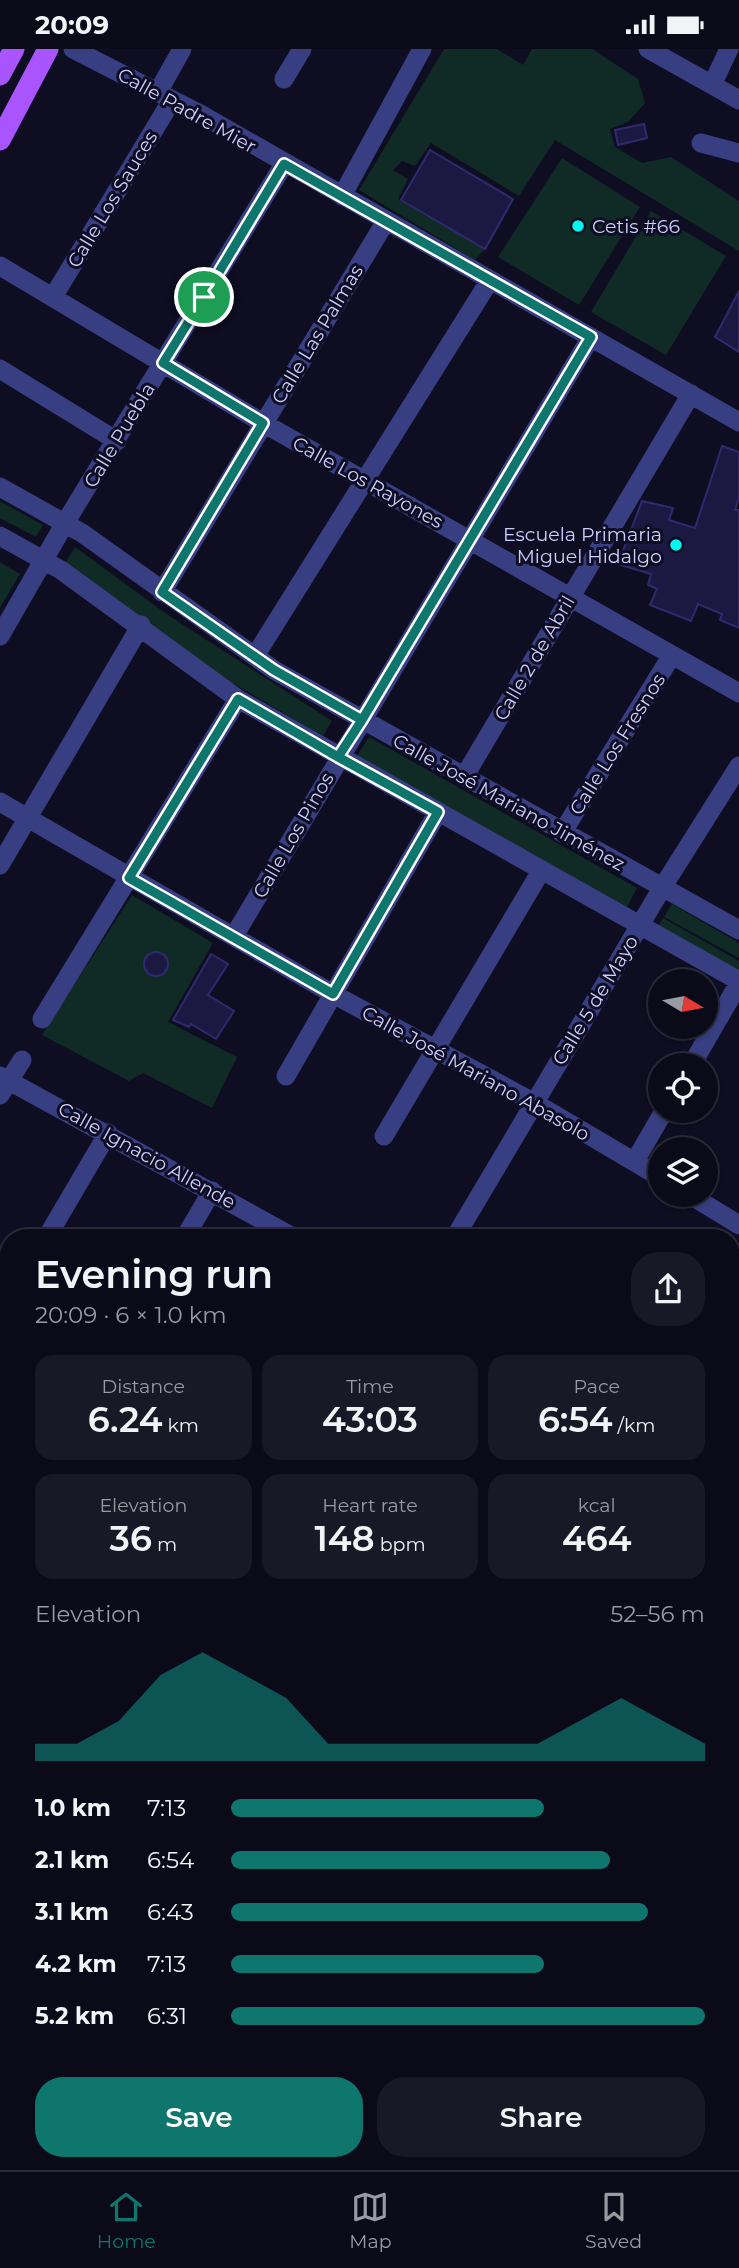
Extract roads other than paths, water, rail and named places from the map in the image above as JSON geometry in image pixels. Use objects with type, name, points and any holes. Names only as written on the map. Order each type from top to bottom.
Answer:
[{"type":"main road","points":[[0,75],[14,49]]},
{"type":"main road","points":[[0,141],[48,49]]},
{"type":"street","name":"Calle Padre Mier","points":[[73,49],[165,96],[739,422]]},
{"type":"street","name":"Calle Los Sauces","points":[[53,297],[165,96],[182,49]]},
{"type":"street","points":[[284,79],[302,49]]},
{"type":"street","points":[[342,197],[422,49]]},
{"type":"street","points":[[648,49],[739,100]]},
{"type":"street","points":[[712,85],[729,49]]},
{"type":"street","points":[[701,143],[739,153]]},
{"type":"street","name":"Calle Puebla","points":[[0,636],[65,523],[284,164]]},
{"type":"street","name":"Calle Las Palmas","points":[[162,592],[386,221]]},
{"type":"street","name":"Calle Los Rayones","points":[[0,266],[263,423],[571,595],[739,693]]},
{"type":"street","points":[[255,656],[490,280]]},
{"type":"street","name":"Calle Los Pinos","points":[[233,936],[591,337]]},
{"type":"street","points":[[0,369],[117,441]]},
{"type":"street","name":"Calle 2 de Abril","points":[[464,777],[691,394]]},
{"type":"street","name":"Calle José Mariano Jiménez","points":[[0,487],[65,523],[255,656],[362,720],[739,930]]},
{"type":"street","points":[[0,536],[61,570],[141,625],[238,699],[739,982],[698,1053]]},
{"type":"street","points":[[0,865],[141,625]]},
{"type":"street","name":"Calle Los Fresnos","points":[[562,833],[672,655]]},
{"type":"street","points":[[43,1019],[238,699]]},
{"type":"street","name":"Calle 5 de Mayo","points":[[460,1229],[662,888],[739,766]]},
{"type":"street","name":"Calle José Mariano Abasolo","points":[[0,802],[333,994],[533,1102],[648,1169]]},
{"type":"street","points":[[286,1076],[438,812]]},
{"type":"street","points":[[384,1136],[541,871]]},
{"type":"street","points":[[3,1083],[22,1060]]},
{"type":"street","name":"Calle Ignacio Allende","points":[[3,1083],[108,1133],[279,1229]]},
{"type":"street","points":[[635,1161],[657,1123]]},
{"type":"street","points":[[52,1229],[108,1133]]},
{"type":"street","points":[[190,1229],[212,1191]]},
{"type":"street","points":[[712,1207],[738,1221]]},
{"type":"place","name":"Cetis #66","points":[[578,226]]},
{"type":"place","name":"Escuela Primaria Miguel Hidalgo","points":[[676,545]]}]
